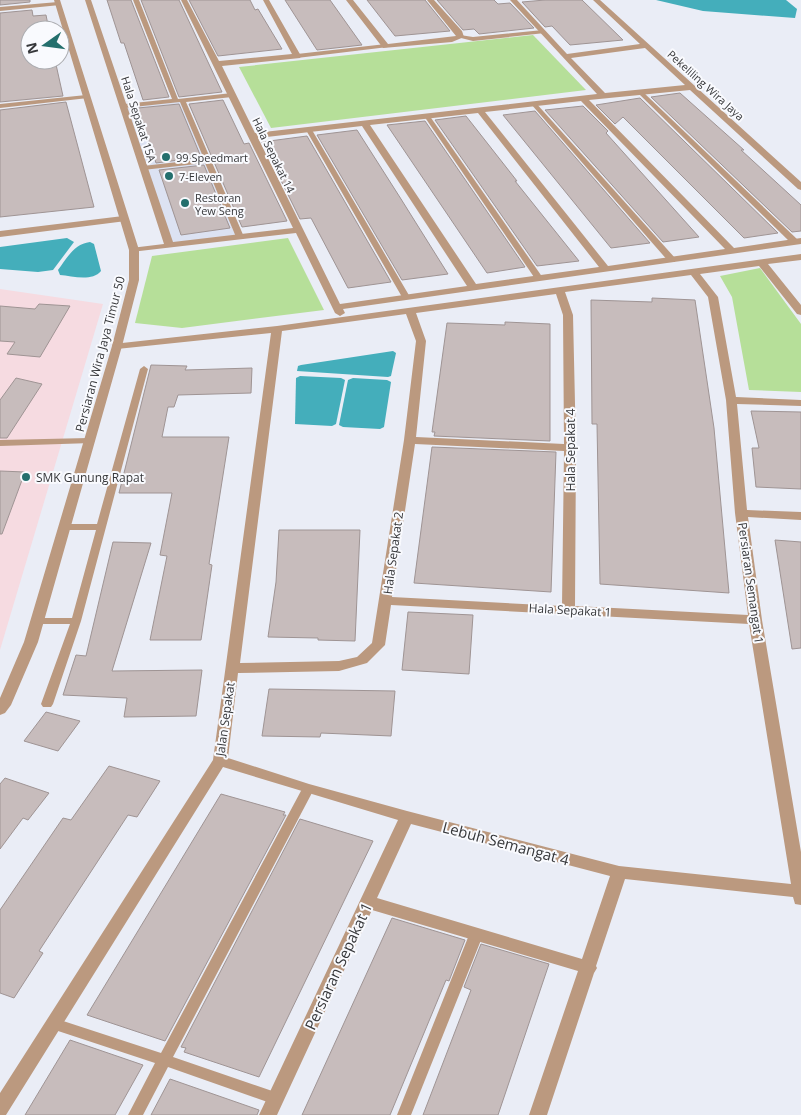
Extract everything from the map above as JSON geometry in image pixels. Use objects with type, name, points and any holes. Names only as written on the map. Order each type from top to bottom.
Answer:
[{"type":"street","name":"Hala Sepakat 15A","points":[[88,0],[169,245]]},
{"type":"street","name":"Hala Sepakat 14","points":[[184,0],[218,64],[343,320]]},
{"type":"street","points":[[218,64],[297,56],[266,0]]},
{"type":"street","points":[[349,0],[386,46],[452,40],[459,35],[430,0]]},
{"type":"street","points":[[512,0],[601,94]]},
{"type":"street","name":"Pekeliling Wira Jaya","points":[[596,0],[801,187]]},
{"type":"street","points":[[0,9],[58,2]]},
{"type":"street","name":"Persiaran Wira Jaya Timur 50","points":[[0,710],[30,642],[37,621],[117,346],[134,280],[134,250],[58,2]]},
{"type":"street","points":[[566,56],[646,46]]},
{"type":"street","points":[[253,136],[583,98],[601,94],[641,93],[693,87]]},
{"type":"street","points":[[583,98],[732,251]]},
{"type":"street","points":[[479,109],[606,269]]},
{"type":"street","points":[[364,123],[474,288]]},
{"type":"street","points":[[0,234],[123,219]]},
{"type":"street","points":[[134,250],[299,230]]},
{"type":"street","points":[[337,307],[798,242]]},
{"type":"street","points":[[117,346],[277,329],[801,257]]},
{"type":"street","points":[[762,263],[801,312]]},
{"type":"street","name":"Persiaran Semangat 1","points":[[694,272],[713,297],[731,400],[741,513],[755,620],[796,843],[800,895]]},
{"type":"street","name":"Hala Sepakat 4","points":[[560,291],[568,315],[570,448],[568,610]]},
{"type":"street","name":"Hala Sepakat 2","points":[[233,668],[338,666],[362,660],[378,645],[410,440],[421,340],[410,311]]},
{"type":"street","name":"Jalan Sepakat","points":[[0,1108],[220,761],[277,329]]},
{"type":"street","points":[[731,400],[801,403]]},
{"type":"street","points":[[410,440],[570,448]]},
{"type":"street","points":[[741,513],[801,516]]},
{"type":"street","name":"Hala Sepakat 1","points":[[386,602],[755,620]]},
{"type":"street","name":"Lebuh Semangat 4","points":[[220,761],[308,789],[407,817],[619,872],[800,895]]},
{"type":"street","name":"Persiaran Sepakat 1","points":[[268,1115],[407,817]]},
{"type":"street","points":[[538,1115],[619,872]]},
{"type":"street","points":[[368,902],[588,968]]},
{"type":"lane","points":[[136,0],[240,237]]},
{"type":"lane","points":[[459,35],[473,38],[543,32]]},
{"type":"lane","points":[[297,56],[386,46]]},
{"type":"lane","points":[[641,93],[798,242]]},
{"type":"lane","points":[[124,106],[232,95]]},
{"type":"lane","points":[[0,106],[86,97]]},
{"type":"lane","points":[[533,103],[672,260]]},
{"type":"lane","points":[[427,116],[539,278]]},
{"type":"lane","points":[[309,130],[406,297]]},
{"type":"lane","points":[[143,168],[208,161]]},
{"type":"lane","points":[[47,704],[76,621],[144,368]]},
{"type":"lane","points":[[0,443],[89,441]]},
{"type":"lane","points":[[64,527],[101,527]]},
{"type":"lane","points":[[37,621],[76,621]]},
{"type":"lane","points":[[135,1115],[308,789]]},
{"type":"lane","points":[[404,1115],[476,935]]},
{"type":"lane","points":[[54,1024],[276,1098]]},
{"type":"shaded area","points":[[181,100],[237,237],[168,245],[122,106]]},
{"type":"shaded area","name":"SMK Gunung Rapat","points":[[0,289],[103,304],[0,650]]},
{"type":"green space","points":[[533,35],[586,90],[271,128],[239,67]]},
{"type":"green space","points":[[288,238],[324,310],[182,328],[135,323],[152,256]]},
{"type":"green space","points":[[760,268],[801,324],[801,392],[749,390],[732,297],[720,276]]},
{"type":"water","points":[[656,0],[786,0],[797,9],[795,18],[703,11]]},
{"type":"water","points":[[67,238],[74,242],[53,270],[38,272],[0,269],[0,247]]},
{"type":"water","points":[[90,242],[94,244],[101,271],[87,277],[60,275],[58,270],[71,252],[84,243]]},
{"type":"water","points":[[393,351],[396,353],[391,376],[388,377],[297,371],[298,366],[301,365]]},
{"type":"water","points":[[300,376],[341,378],[345,380],[336,424],[332,426],[295,424],[296,378]]},
{"type":"water","points":[[353,378],[387,380],[391,382],[384,427],[380,429],[343,427],[339,425],[348,380]]},
{"type":"building","points":[[0,0],[30,0],[30,2],[0,5]]},
{"type":"building","points":[[107,0],[131,0],[169,97],[143,100]]},
{"type":"building","points":[[141,0],[179,0],[222,92],[179,97]]},
{"type":"building","points":[[189,0],[250,0],[255,10],[258,9],[282,49],[218,56]]},
{"type":"building","points":[[285,0],[330,0],[362,45],[317,50]]},
{"type":"building","points":[[367,0],[425,0],[450,31],[395,36]]},
{"type":"building","points":[[437,0],[494,0],[498,4],[510,3],[534,28],[479,34],[474,29],[463,30]]},
{"type":"building","points":[[582,0],[623,40],[570,45],[552,26],[545,27],[522,2]]},
{"type":"building","points":[[32,10],[33,16],[46,15],[47,20],[20,20],[20,70],[57,70],[63,96],[0,102],[0,13]]},
{"type":"building","points":[[680,93],[744,150],[741,150],[801,205],[801,231],[792,232],[651,97]]},
{"type":"building","points":[[640,98],[778,233],[744,238],[623,117],[615,124],[596,105]]},
{"type":"building","points":[[223,100],[244,144],[249,143],[287,221],[242,227],[189,104]]},
{"type":"building","points":[[66,102],[94,207],[0,217],[0,110]]},
{"type":"building","points":[[179,104],[201,157],[156,163],[138,108]]},
{"type":"building","points":[[583,106],[608,131],[606,133],[699,237],[663,242],[545,110]]},
{"type":"building","points":[[535,111],[650,243],[611,248],[503,115]]},
{"type":"building","points":[[466,116],[579,261],[537,266],[435,120]]},
{"type":"building","points":[[425,121],[525,267],[487,273],[387,125]]},
{"type":"building","points":[[357,130],[448,274],[402,280],[317,135]]},
{"type":"building","points":[[307,136],[391,282],[348,288],[311,218],[300,219],[262,142]]},
{"type":"building","points":[[204,165],[230,228],[181,235],[159,170]]},
{"type":"building","points":[[652,298],[695,300],[714,428],[729,593],[600,584],[597,424],[592,424],[591,300],[652,302]]},
{"type":"building","points":[[39,304],[70,306],[40,357],[7,354],[15,342],[0,341],[0,306],[35,309]]},
{"type":"building","points":[[505,322],[550,324],[550,441],[434,436],[435,432],[432,432],[447,323],[505,325]]},
{"type":"building","points":[[151,365],[187,366],[185,370],[252,368],[251,393],[178,395],[174,407],[168,407],[162,437],[229,437],[209,564],[212,565],[201,640],[150,640],[167,556],[160,555],[172,493],[119,493]]},
{"type":"building","points":[[16,378],[42,384],[7,438],[0,438],[0,400]]},
{"type":"building","points":[[751,411],[801,412],[801,489],[756,487],[752,448],[759,448]]},
{"type":"building","points":[[432,447],[556,452],[551,592],[414,583]]},
{"type":"building","points":[[0,471],[25,472],[2,534],[0,534]]},
{"type":"building","points":[[279,530],[360,530],[355,641],[268,637],[276,582]]},
{"type":"building","points":[[775,540],[801,542],[801,648],[792,649]]},
{"type":"building","points":[[113,542],[151,543],[112,671],[202,670],[196,716],[124,717],[127,698],[63,695],[76,655],[86,656]]},
{"type":"building","points":[[408,612],[473,615],[469,674],[402,670]]},
{"type":"building","points":[[269,689],[395,691],[391,736],[321,733],[320,737],[262,736]]},
{"type":"building","points":[[46,712],[80,721],[58,751],[24,741]]},
{"type":"building","points":[[109,766],[160,781],[137,817],[128,815],[39,951],[43,953],[14,998],[0,993],[0,910],[63,818],[71,820]]},
{"type":"building","points":[[5,778],[49,793],[28,820],[23,818],[0,849],[0,784]]},
{"type":"building","points":[[221,794],[285,812],[283,815],[286,815],[165,1041],[87,1015]]},
{"type":"building","points":[[300,819],[373,841],[259,1077],[184,1052],[186,1048],[181,1047]]},
{"type":"building","points":[[392,918],[465,940],[449,981],[446,980],[390,1115],[302,1115]]},
{"type":"building","points":[[481,944],[549,964],[498,1115],[423,1115],[471,990],[464,987]]},
{"type":"building","points":[[70,1040],[143,1065],[115,1115],[25,1115]]},
{"type":"building","points":[[170,1079],[259,1110],[257,1115],[151,1115]]},
{"type":"place","name":"99 Speedmart","points":[[166,157]]},
{"type":"place","name":"7-Eleven","points":[[169,176]]},
{"type":"place","name":"Restoran Yew Seng","points":[[185,203]]},
{"type":"place","name":"SMK Gunung Rapat","points":[[26,477]]}]
